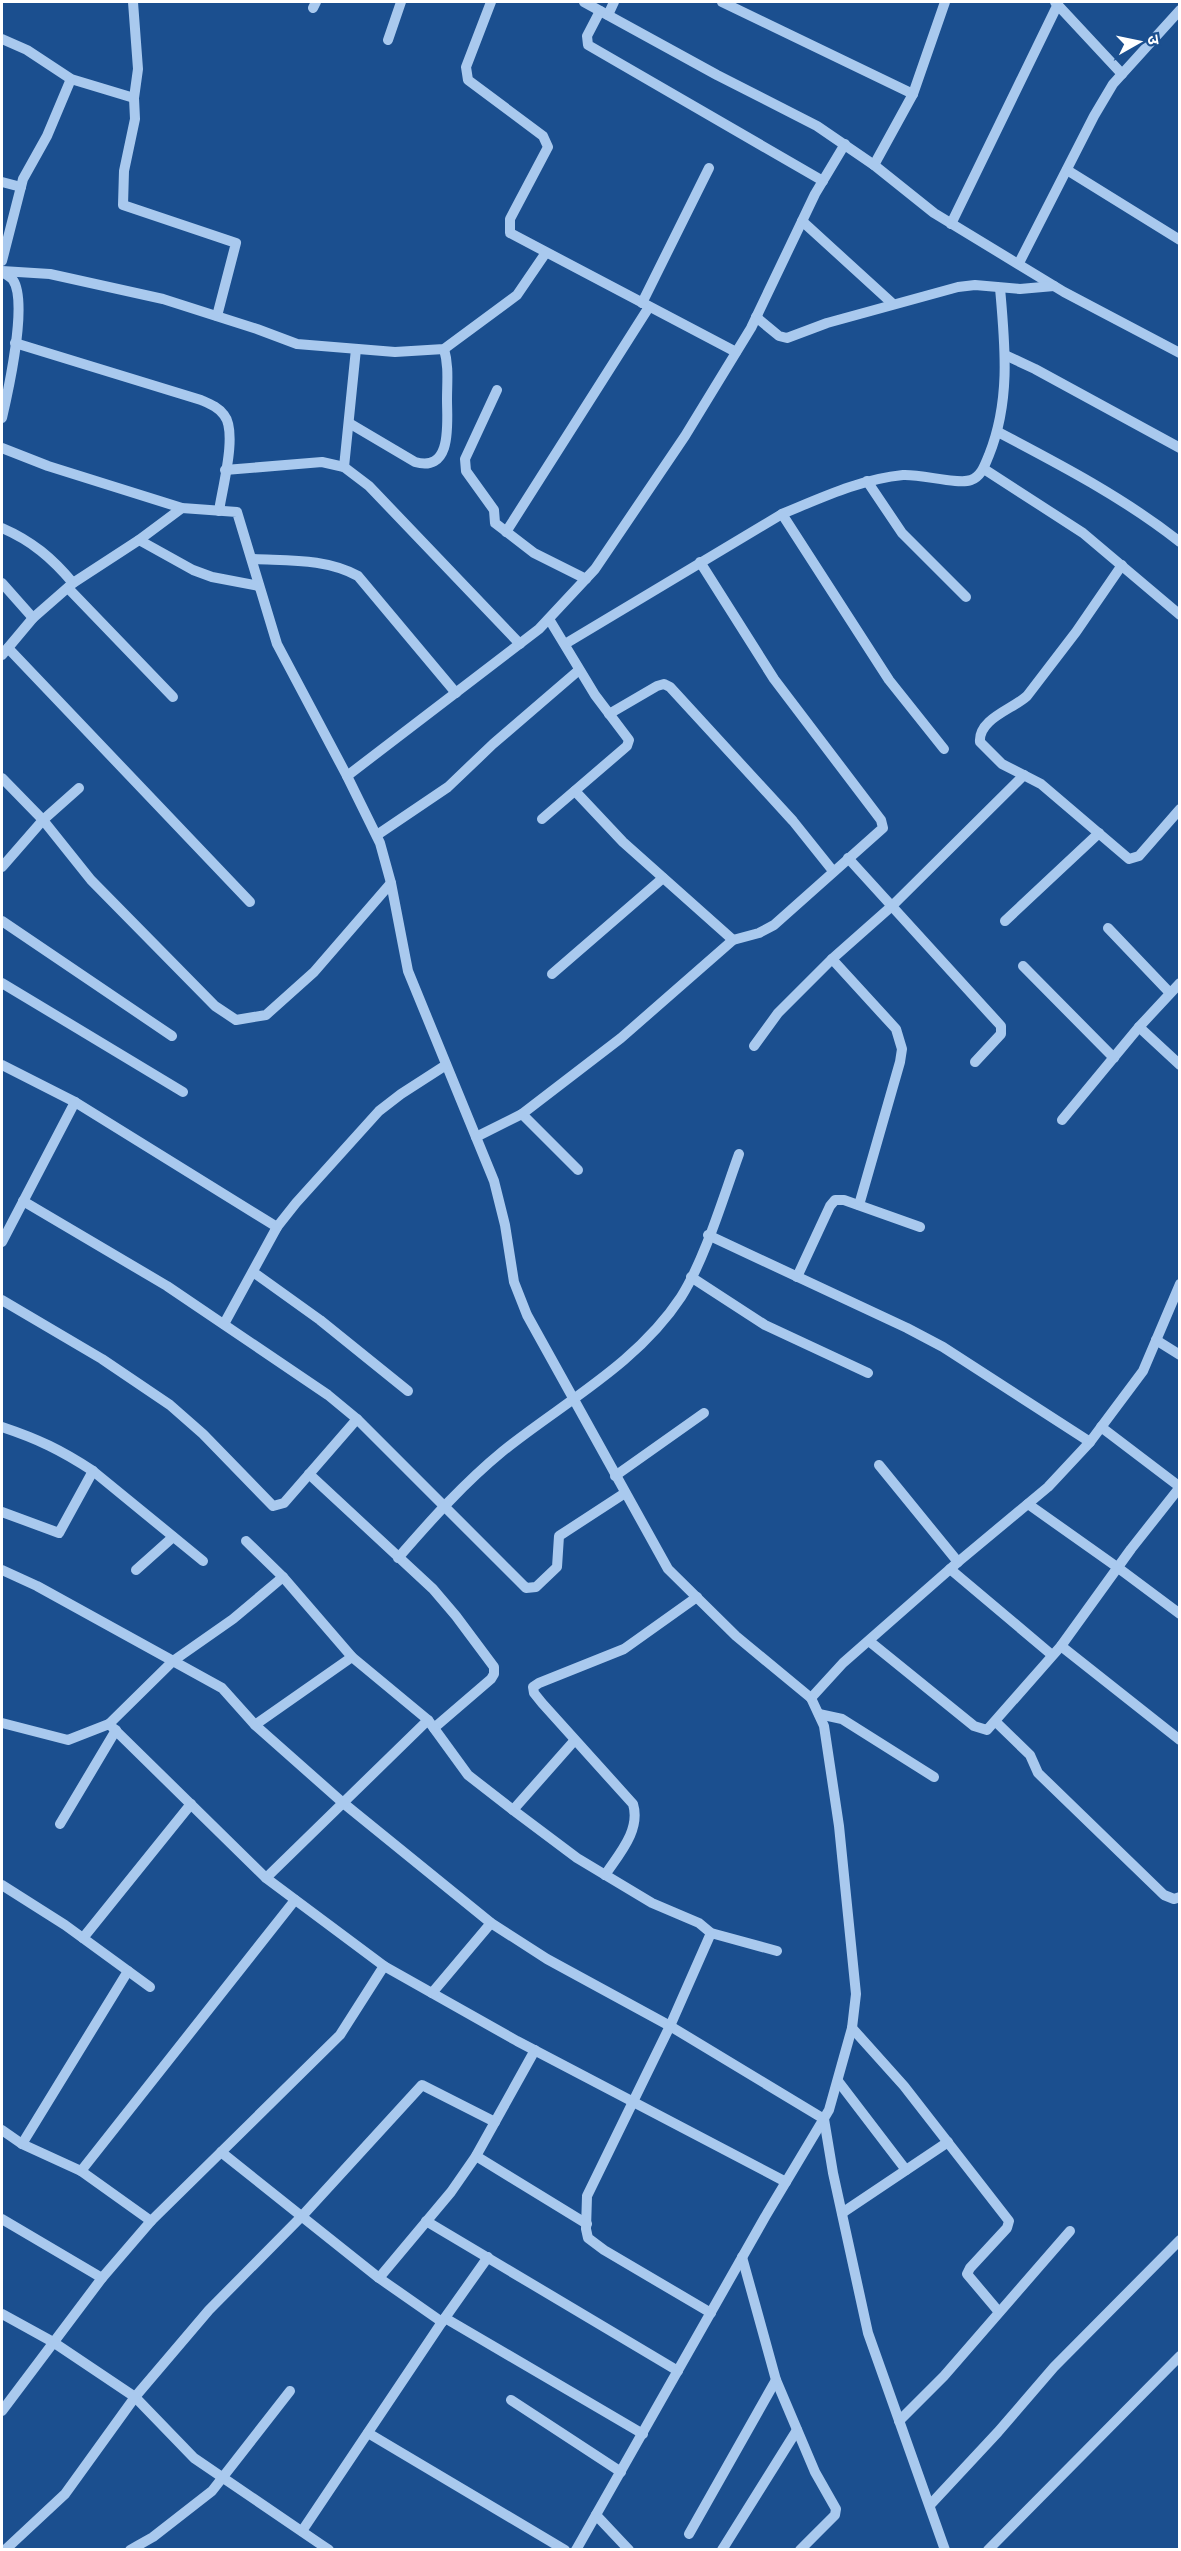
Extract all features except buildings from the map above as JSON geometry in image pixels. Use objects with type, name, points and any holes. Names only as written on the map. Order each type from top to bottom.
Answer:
[{"type":"street","points":[[133,2],[138,69],[134,98],[135,119],[124,171],[123,205],[236,243],[217,316]]},
{"type":"street","points":[[388,40],[401,2]]},
{"type":"street","points":[[491,2],[466,67],[466,74],[472,85],[547,141],[546,153],[510,219],[508,229],[510,233],[545,254],[736,352]]},
{"type":"street","points":[[584,2],[817,126],[874,165],[951,224],[1054,285],[1179,353]]},
{"type":"street","points":[[614,2],[587,36],[588,45],[823,181]]},
{"type":"street","points":[[722,2],[913,94]]},
{"type":"street","points":[[874,165],[913,94],[945,2]]},
{"type":"street","points":[[951,224],[1057,3],[1122,74]]},
{"type":"street","points":[[1019,263],[1094,116],[1122,74],[1179,10]]},
{"type":"street","points":[[2,39],[27,50],[71,79],[134,98]]},
{"type":"street","points":[[2,261],[21,187],[47,136],[71,79]]},
{"type":"street","points":[[347,776],[520,644],[549,619],[586,579],[685,436],[736,352],[756,317],[802,221],[845,144]]},
{"type":"street","points":[[506,532],[646,305],[709,168]]},
{"type":"street","points":[[1067,170],[1179,240]]},
{"type":"street","points":[[2,182],[21,187]]},
{"type":"street","points":[[802,221],[893,304]]},
{"type":"street","points":[[2,271],[50,274],[163,299],[297,344],[395,352],[444,349],[517,295],[545,254]]},
{"type":"street","points":[[2,271],[13,279],[18,298],[11,381],[2,418]]},
{"type":"street","points":[[756,317],[779,336],[786,338],[893,304],[958,287],[975,285],[1020,289],[1054,285]]},
{"type":"street","points":[[565,644],[782,514],[867,481],[905,475],[970,481],[984,469],[998,432],[1004,404],[1005,355],[1000,288]]},
{"type":"street","points":[[15,343],[213,405],[224,415],[230,426],[219,511]]},
{"type":"street","points":[[344,467],[356,349]]},
{"type":"street","points":[[349,423],[416,462],[426,463],[435,460],[443,452],[448,431],[448,369],[444,349]]},
{"type":"street","points":[[1005,355],[1179,448]]},
{"type":"street","points":[[497,390],[465,459],[465,467],[494,510],[494,521],[534,553],[586,579]]},
{"type":"street","points":[[998,432],[1079,475],[1136,511],[1179,542]]},
{"type":"street","points":[[2,448],[48,466],[182,508],[237,512],[277,644],[377,836],[391,883],[408,972],[494,1181],[505,1225],[514,1282],[528,1315],[668,1569],[736,1636],[811,1698],[824,1726],[839,1826],[856,1994],[852,2028],[838,2081],[824,2119],[576,2550]]},
{"type":"street","points":[[225,470],[322,462],[344,467],[369,486],[520,644]]},
{"type":"street","points":[[984,469],[1083,533],[1179,615]]},
{"type":"street","points":[[867,481],[902,533],[966,597]]},
{"type":"street","points":[[182,508],[139,540],[70,585],[33,618],[5,651],[250,902]]},
{"type":"street","points":[[782,514],[884,671],[944,749]]},
{"type":"street","points":[[2,528],[37,546],[53,560],[70,585],[173,697]]},
{"type":"street","points":[[139,540],[192,570],[212,577],[260,586]]},
{"type":"street","points":[[252,559],[317,562],[345,569],[358,576],[456,693]]},
{"type":"street","points":[[476,1137],[522,1114],[621,1038],[733,940],[759,933],[774,925],[848,858],[878,836],[883,828],[883,824],[774,679],[700,562]]},
{"type":"street","points":[[1122,565],[1027,696],[1000,713],[980,735],[982,746],[1002,764],[1041,784],[1132,860],[1140,856],[1179,809]]},
{"type":"street","points":[[2,583],[33,618]]},
{"type":"street","points":[[542,819],[629,743],[628,736],[609,714],[579,670],[549,619]]},
{"type":"street","points":[[377,836],[448,788],[493,744],[579,670]]},
{"type":"street","points":[[609,714],[657,686],[664,684],[670,687],[793,821],[833,871]]},
{"type":"street","points":[[754,1046],[778,1013],[832,959],[893,905],[1024,775]]},
{"type":"street","points":[[2,778],[43,820],[91,880],[215,1006],[236,1020],[266,1015],[314,972],[391,883]]},
{"type":"street","points":[[2,867],[43,820],[79,788]]},
{"type":"street","points":[[575,791],[606,826],[733,940]]},
{"type":"street","points":[[1005,921],[1098,833]]},
{"type":"street","points":[[848,858],[1001,1026],[1000,1034],[975,1062]]},
{"type":"street","points":[[552,974],[663,878]]},
{"type":"street","points":[[2,921],[172,1035]]},
{"type":"street","points":[[1108,928],[1170,993]]},
{"type":"street","points":[[832,959],[896,1029],[902,1049],[859,1205]]},
{"type":"street","points":[[1023,966],[1113,1058]]},
{"type":"street","points":[[2,983],[183,1092]]},
{"type":"street","points":[[1062,1120],[1139,1027],[1179,983]]},
{"type":"street","points":[[1139,1027],[1179,1065]]},
{"type":"street","points":[[224,1324],[278,1227],[380,1111],[401,1094],[446,1065]]},
{"type":"street","points":[[2,1067],[75,1102],[278,1227]]},
{"type":"street","points":[[2,1242],[75,1102]]},
{"type":"street","points":[[522,1114],[578,1170]]},
{"type":"street","points":[[398,1558],[445,1505],[504,1450],[574,1400],[633,1353],[651,1333],[680,1298],[692,1277],[739,1154]]},
{"type":"street","points":[[797,1277],[833,1202],[844,1200],[920,1227]]},
{"type":"street","points":[[23,1201],[167,1286],[328,1395],[357,1419],[445,1505],[521,1585],[529,1589],[536,1587],[557,1567],[559,1536],[625,1493]]},
{"type":"street","points":[[708,1235],[908,1328],[943,1347],[1090,1442]]},
{"type":"street","points":[[253,1272],[320,1320],[408,1391]]},
{"type":"street","points":[[692,1277],[765,1325],[868,1373]]},
{"type":"street","points":[[811,1698],[868,1641],[954,1565],[1048,1487],[1090,1442],[1143,1371],[1179,1284]]},
{"type":"street","points":[[2,1300],[102,1359],[170,1405],[203,1434],[273,1506],[284,1503],[357,1419]]},
{"type":"street","points":[[1156,1340],[1179,1355]]},
{"type":"street","points":[[615,1476],[704,1413]]},
{"type":"street","points":[[2,1427],[56,1447],[93,1471],[203,1561]]},
{"type":"street","points":[[868,1641],[974,1726],[987,1730],[996,1722],[1061,1646],[1117,1567],[1179,1487],[1101,1427]]},
{"type":"street","points":[[879,1465],[954,1565],[1052,1655]]},
{"type":"street","points":[[2,1512],[59,1533],[93,1471]]},
{"type":"street","points":[[266,1878],[342,1802],[431,1724],[491,1679],[495,1671],[456,1616],[433,1589],[309,1474]]},
{"type":"street","points":[[1028,1504],[1179,1614]]},
{"type":"street","points":[[136,1570],[173,1537]]},
{"type":"street","points":[[246,1541],[283,1577],[352,1657],[431,1724],[468,1774],[513,1810],[577,1858],[652,1903],[699,1923],[711,1933],[777,1951]]},
{"type":"street","points":[[2,1570],[37,1586],[222,1688],[255,1725],[342,1802],[451,1888],[491,1923],[547,1959],[670,2026],[824,2119],[868,2333],[945,2550]]},
{"type":"street","points":[[60,1824],[113,1727],[173,1662],[232,1619],[283,1577]]},
{"type":"street","points":[[605,1875],[632,1833],[636,1812],[627,1795],[574,1741],[534,1694],[535,1685],[624,1649],[697,1597]]},
{"type":"street","points":[[1061,1646],[1179,1740]]},
{"type":"street","points":[[255,1725],[352,1657]]},
{"type":"street","points":[[819,1714],[842,1719],[934,1777]]},
{"type":"street","points":[[996,1722],[1030,1755],[1038,1773],[1164,1895],[1174,1899],[1179,1897]]},
{"type":"street","points":[[2,1723],[68,1740],[113,1727]]},
{"type":"street","points":[[113,1727],[266,1878],[384,1966],[633,2103],[786,2182]]},
{"type":"street","points":[[513,1810],[574,1741]]},
{"type":"street","points":[[83,1938],[191,1804]]},
{"type":"street","points":[[2,1885],[83,1938],[150,1987]]},
{"type":"street","points":[[81,2171],[295,1900]]},
{"type":"street","points":[[432,1993],[491,1923]]},
{"type":"street","points":[[711,1933],[670,2026],[587,2196],[588,2238],[604,2250],[711,2313]]},
{"type":"street","points":[[2,2411],[102,2278],[151,2221],[340,2035],[384,1966]]},
{"type":"street","points":[[22,2144],[128,1971]]},
{"type":"street","points":[[852,2028],[904,2086],[1009,2221],[1007,2228],[967,2274],[999,2312]]},
{"type":"street","points":[[379,2278],[476,2156],[535,2050]]},
{"type":"street","points":[[838,2081],[906,2170]]},
{"type":"street","points":[[5,2550],[65,2494],[135,2397],[210,2310],[303,2216],[422,2085],[495,2122]]},
{"type":"street","points":[[2,2130],[22,2144],[81,2171],[151,2221]]},
{"type":"street","points":[[842,2213],[948,2142]]},
{"type":"street","points":[[221,2152],[379,2278],[443,2320],[643,2434]]},
{"type":"street","points":[[476,2156],[587,2224]]},
{"type":"street","points":[[2,2219],[102,2278]]},
{"type":"street","points":[[426,2221],[678,2371]]},
{"type":"street","points":[[900,2421],[944,2376],[1070,2231]]},
{"type":"street","points":[[930,2505],[1054,2367],[1178,2243]]},
{"type":"street","points":[[302,2531],[443,2320],[488,2258]]},
{"type":"street","points":[[742,2258],[776,2380],[815,2472],[836,2511],[801,2550]]},
{"type":"street","points":[[2,2314],[53,2342],[135,2397],[194,2458],[329,2550]]},
{"type":"street","points":[[988,2550],[1179,2356]]},
{"type":"street","points":[[689,2534],[776,2380]]},
{"type":"street","points":[[130,2550],[153,2537],[212,2491],[290,2391]]},
{"type":"street","points":[[511,2400],[621,2472]]},
{"type":"street","points":[[722,2550],[797,2430]]},
{"type":"street","points":[[368,2433],[565,2550]]},
{"type":"street","points":[[596,2515],[630,2550]]}]
